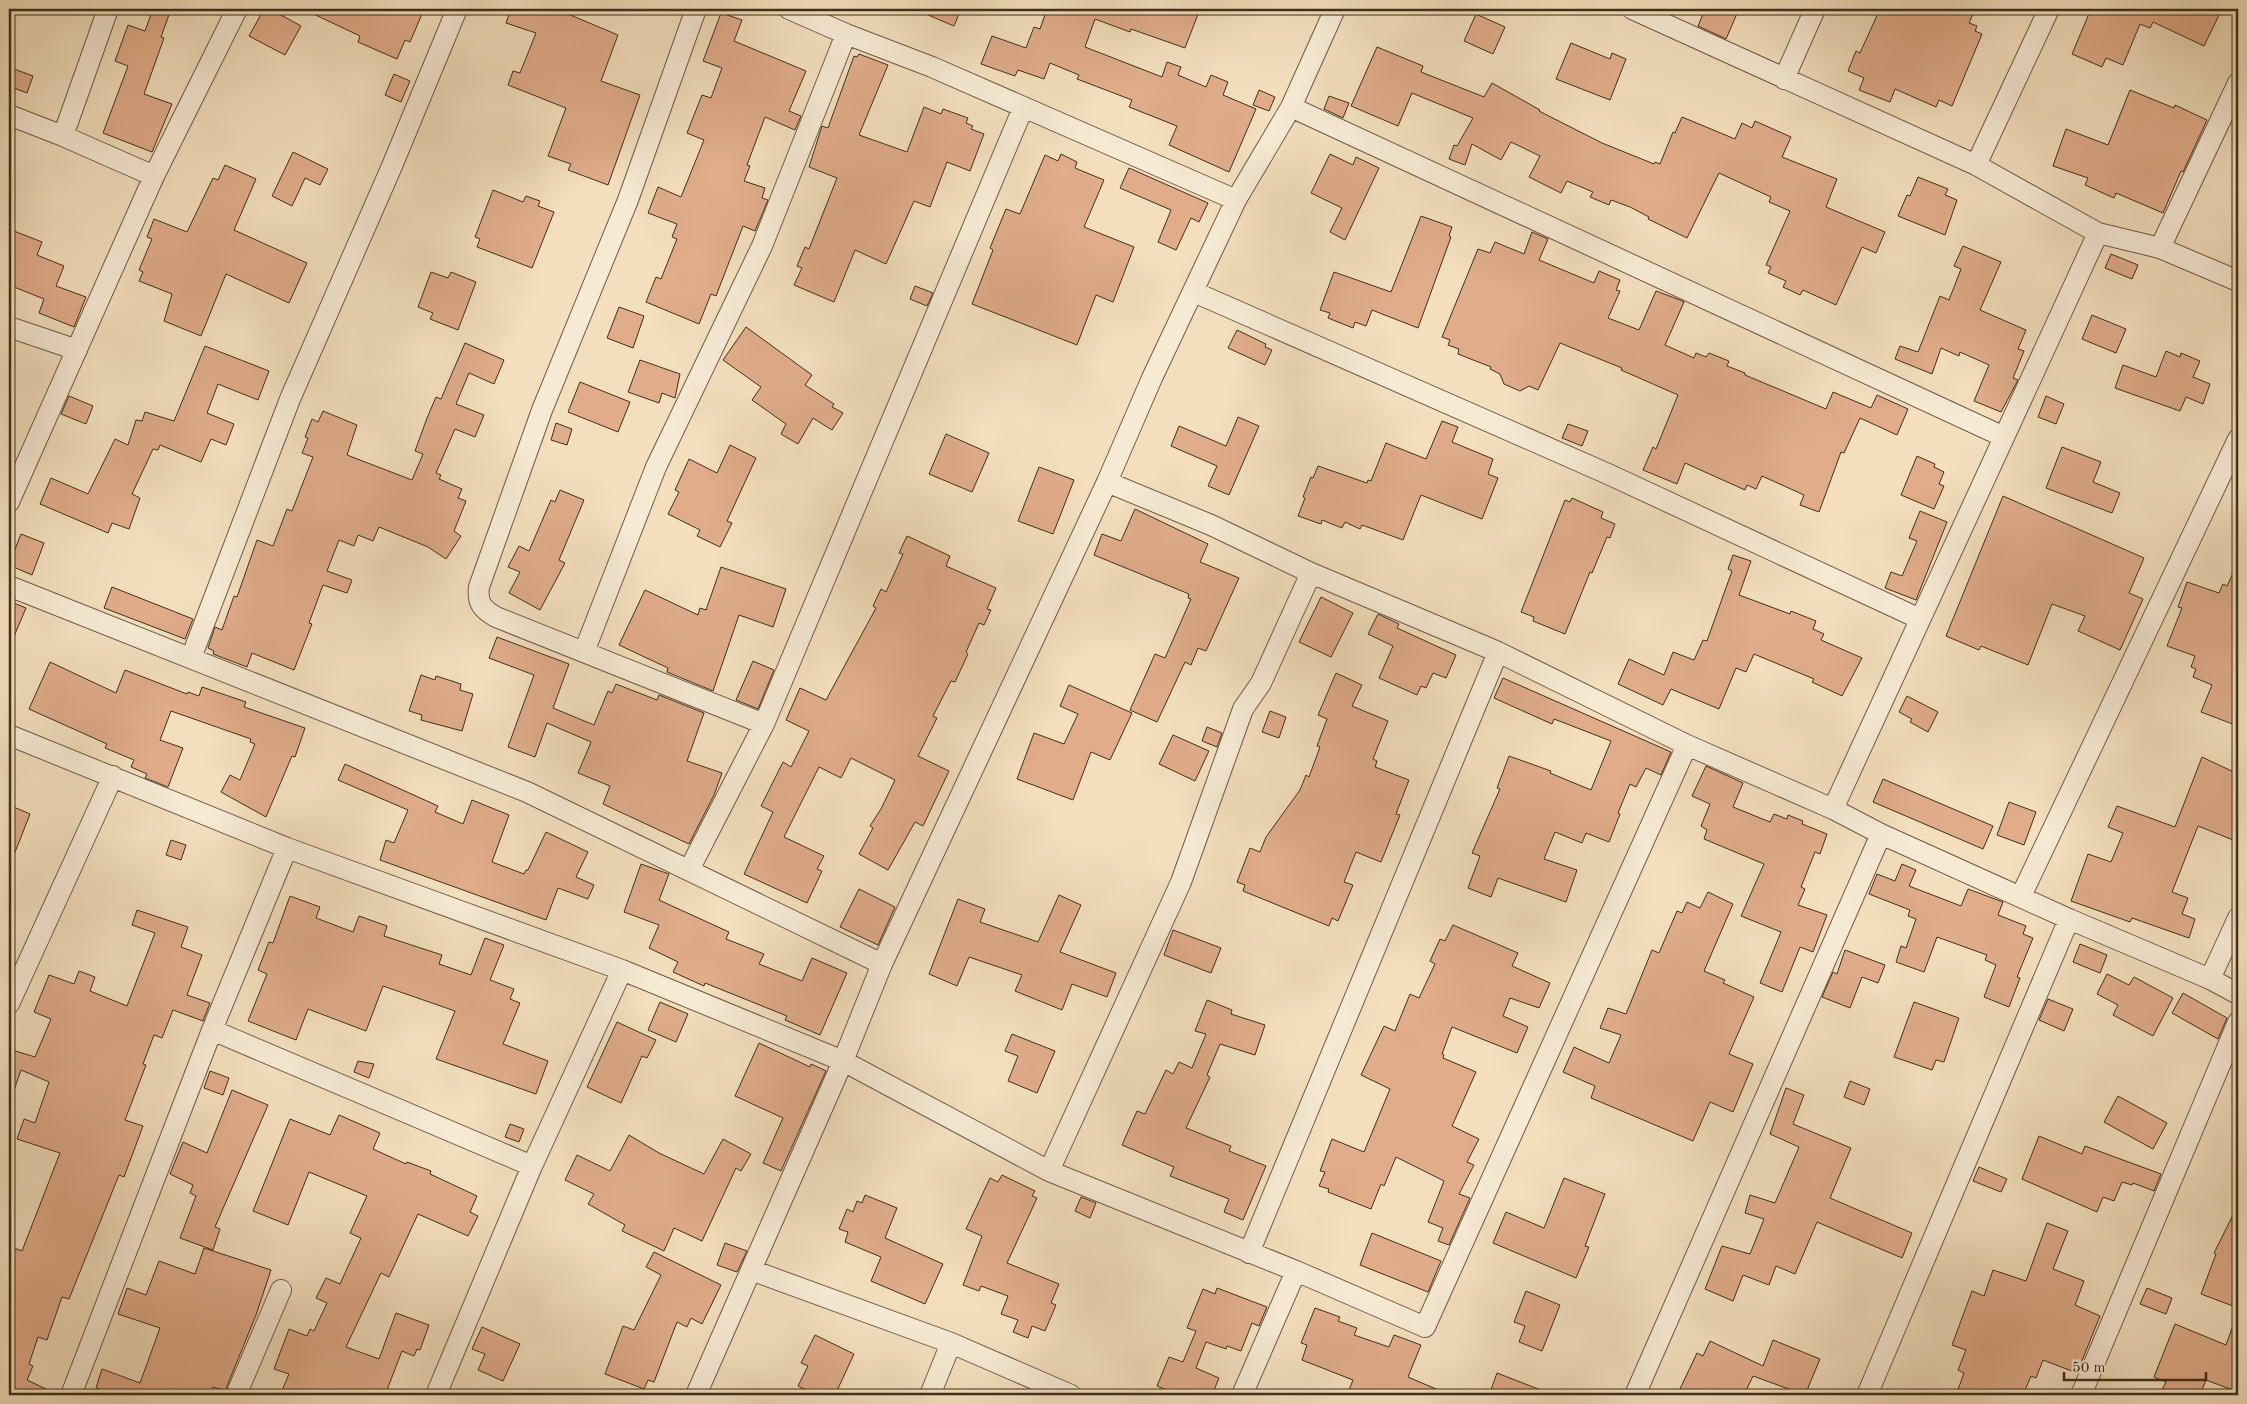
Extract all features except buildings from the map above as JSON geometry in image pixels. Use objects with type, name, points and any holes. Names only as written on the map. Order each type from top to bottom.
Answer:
[{"type":"street","points":[[62,136],[108,9]]},
{"type":"street","points":[[9,502],[154,176],[237,9]]},
{"type":"street","points":[[190,658],[290,399],[392,166],[457,9]]},
{"type":"street","points":[[696,9],[628,200],[542,410],[479,588],[478,599],[481,606],[488,612],[764,724]]},
{"type":"street","points":[[789,9],[846,34],[932,67],[1236,200]]},
{"type":"street","points":[[696,1395],[844,1060],[882,964],[1108,482],[1152,378],[1236,200],[1291,107],[1335,9]]},
{"type":"street","points":[[1632,9],[1976,165],[2098,234],[2160,248],[2238,281]]},
{"type":"street","points":[[1784,78],[1816,9]]},
{"type":"street","points":[[1976,165],[2049,9]]},
{"type":"street","points":[[584,652],[656,467],[762,246],[846,34]]},
{"type":"street","points":[[2160,248],[2238,83]]},
{"type":"street","points":[[1291,107],[2004,437]]},
{"type":"street","points":[[689,870],[764,724],[1023,108]]},
{"type":"street","points":[[9,115],[154,176]]},
{"type":"street","points":[[1833,809],[2098,234]]},
{"type":"street","points":[[1194,292],[1608,474],[1920,619]]},
{"type":"street","points":[[9,327],[77,350]]},
{"type":"street","points":[[2021,896],[2238,439]]},
{"type":"street","points":[[1108,482],[1211,525],[1311,574],[1498,652],[1686,745],[1833,809],[1881,834],[2069,919],[2210,979],[2238,994]]},
{"type":"street","points":[[1049,1171],[1181,882],[1243,709],[1261,683],[1311,574]]},
{"type":"street","points":[[9,586],[527,792],[882,964]]},
{"type":"street","points":[[1249,1253],[1498,652]]},
{"type":"street","points":[[9,735],[287,848],[622,970],[844,1060],[1049,1171],[1296,1271],[1425,1328],[1686,745]]},
{"type":"street","points":[[9,1004],[112,776]]},
{"type":"street","points":[[1635,1395],[1881,834]]},
{"type":"street","points":[[71,1395],[212,1030],[287,848]]},
{"type":"street","points":[[2210,979],[2238,918]]},
{"type":"street","points":[[1867,1395],[2069,919]]},
{"type":"street","points":[[436,1395],[532,1166],[622,970]]},
{"type":"street","points":[[2081,1395],[2238,1022]]},
{"type":"street","points":[[212,1030],[532,1166]]},
{"type":"street","points":[[751,1270],[951,1344],[1072,1395]]},
{"type":"street","points":[[1242,1395],[1296,1271]]},
{"type":"street","points":[[236,1395],[281,1290]]},
{"type":"street","points":[[930,1395],[951,1344]]}]
